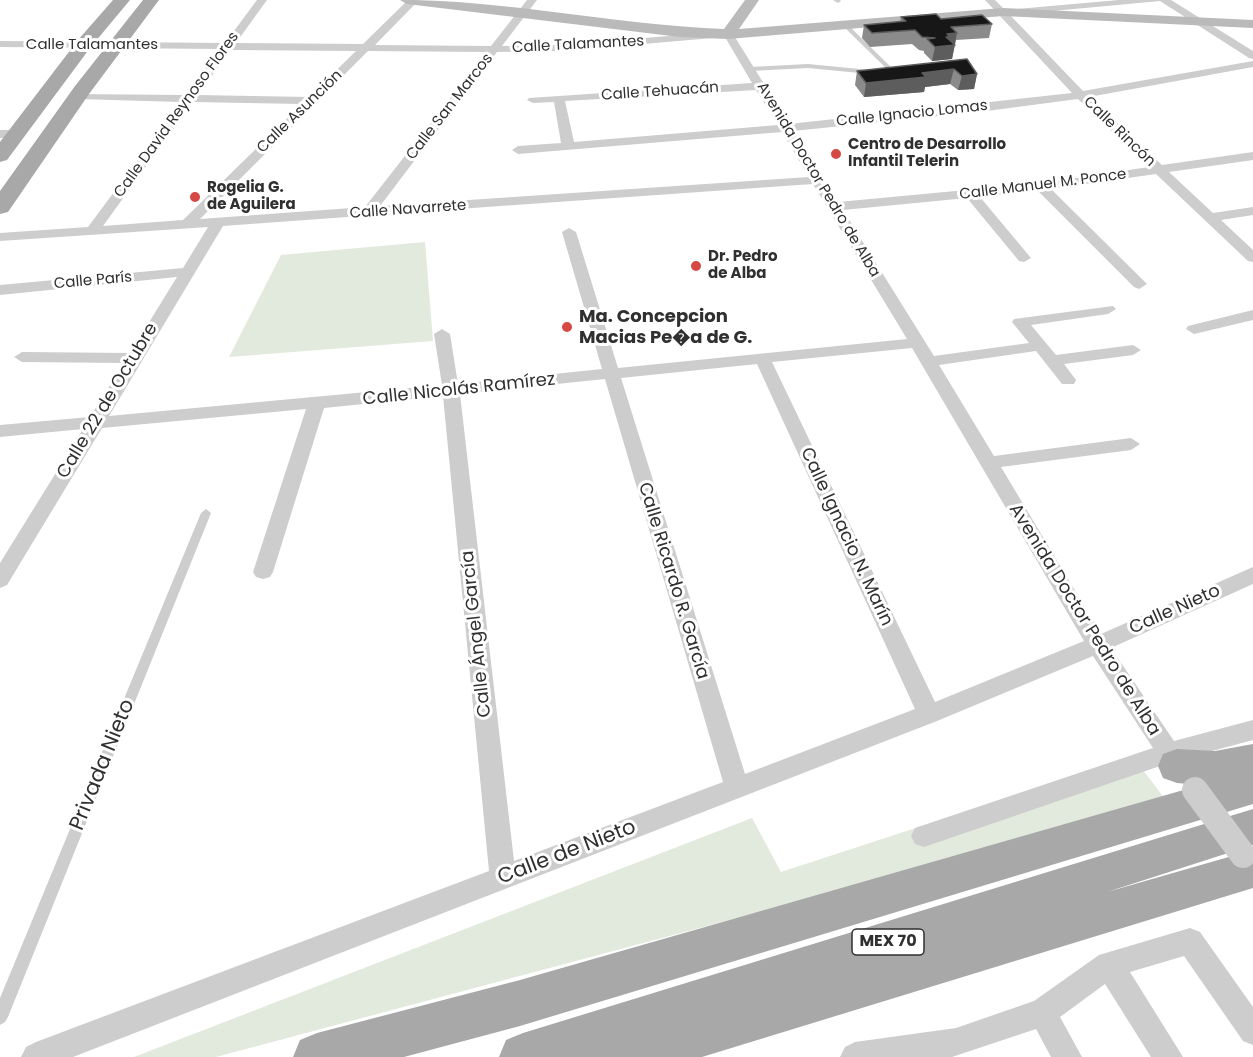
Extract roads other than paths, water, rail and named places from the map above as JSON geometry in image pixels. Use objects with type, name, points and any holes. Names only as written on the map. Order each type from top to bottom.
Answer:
[{"type":"main road","points":[[0,156],[8,134],[122,0]]},
{"type":"main road","points":[[0,207],[78,96],[151,0]]},
{"type":"main road","points":[[1180,770],[1228,769],[1253,761]]},
{"type":"main road","name":"MEX 70","points":[[317,1057],[520,1003],[1253,787]]},
{"type":"main road","points":[[610,1057],[645,1051],[1250,855]]},
{"type":"main road","name":"MEX 70","points":[[523,1057],[1250,855]]},
{"type":"street","name":"Calle David Reynoso Flores","points":[[92,231],[261,0]]},
{"type":"street","points":[[407,0],[680,35],[777,30],[850,30],[1003,12],[1155,0]]},
{"type":"street","name":"Calle Asunción","points":[[187,224],[413,0]]},
{"type":"street","name":"Calle San Marcos","points":[[367,214],[532,0]]},
{"type":"street","points":[[728,34],[752,0]]},
{"type":"street","name":"Calle Rincón","points":[[990,0],[1082,97],[1253,258]]},
{"type":"street","points":[[1164,0],[1252,57]]},
{"type":"street","points":[[1088,5],[1089,12],[1101,17]]},
{"type":"street","points":[[1003,12],[1253,24]]},
{"type":"street","points":[[740,18],[777,30]]},
{"type":"street","name":"Avenida Doctor Pedro de Alba","points":[[728,34],[929,362],[1097,645],[1180,770],[1250,855]]},
{"type":"street","name":"Calle Talamantes","points":[[0,44],[494,49],[561,48],[680,35]]},
{"type":"street","name":"Calle Ignacio Lomas","points":[[518,150],[787,127],[1082,97],[1171,82],[1252,57]]},
{"type":"street","name":"Calle Tehuacán","points":[[533,100],[761,86]]},
{"type":"street","points":[[78,96],[309,101]]},
{"type":"street","points":[[559,99],[567,145]]},
{"type":"street","name":"Calle Manuel M. Ponce","points":[[832,207],[1041,187],[1253,156]]},
{"type":"street","name":"Calle Navarrete","points":[[0,237],[367,214],[816,180]]},
{"type":"street","points":[[1041,187],[1139,284]]},
{"type":"street","points":[[971,195],[1024,258]]},
{"type":"street","points":[[1210,218],[1253,211]]},
{"type":"street","name":"Calle 22 de Octubre","points":[[0,580],[218,222]]},
{"type":"street","name":"Calle Ricardo R. García","points":[[568,232],[737,787]]},
{"type":"street","name":"Calle París","points":[[0,290],[186,272]]},
{"type":"street","points":[[1068,380],[1020,322],[1108,309]]},
{"type":"street","points":[[1194,329],[1253,315]]},
{"type":"street","name":"Calle Ángel García","points":[[442,334],[451,390],[503,877]]},
{"type":"street","name":"Calle Nicolás Ramírez","points":[[0,431],[610,375],[917,343]]},
{"type":"street","points":[[929,362],[1039,346]]},
{"type":"street","points":[[1053,361],[1133,350]]},
{"type":"street","points":[[22,357],[135,358]]},
{"type":"street","name":"Calle Ignacio N. Marín","points":[[763,360],[929,714]]},
{"type":"street","points":[[263,572],[317,403]]},
{"type":"street","points":[[987,463],[1131,444]]},
{"type":"street","name":"Calle Nieto","points":[[1097,645],[1253,575]]},
{"type":"street","name":"Calle de Nieto","points":[[36,1057],[929,714],[1097,645]]},
{"type":"street","points":[[924,836],[1180,770],[1253,730]]},
{"type":"street","points":[[855,1057],[960,1049],[1042,1013],[1109,965],[1190,941],[1253,1031]]},
{"type":"street","points":[[1109,965],[1167,1057]]},
{"type":"street","points":[[1042,1013],[1067,1057]]},
{"type":"lane","points":[[850,30],[865,34]]},
{"type":"lane","points":[[850,30],[892,72]]},
{"type":"lane","points":[[750,69],[808,66],[872,72]]},
{"type":"lane","name":"Privada Nieto","points":[[0,1017],[206,513]]},
{"type":"place","name":"Centro de Desarrollo Infantil Telerin","points":[[836,154]]},
{"type":"place","name":"Rogelia G. de Aguilera","points":[[195,197]]},
{"type":"place","name":"Dr. Pedro de Alba","points":[[696,266]]},
{"type":"place","name":"Ma. Concepcion Macias Pe�a de G.","points":[[567,327]]}]
